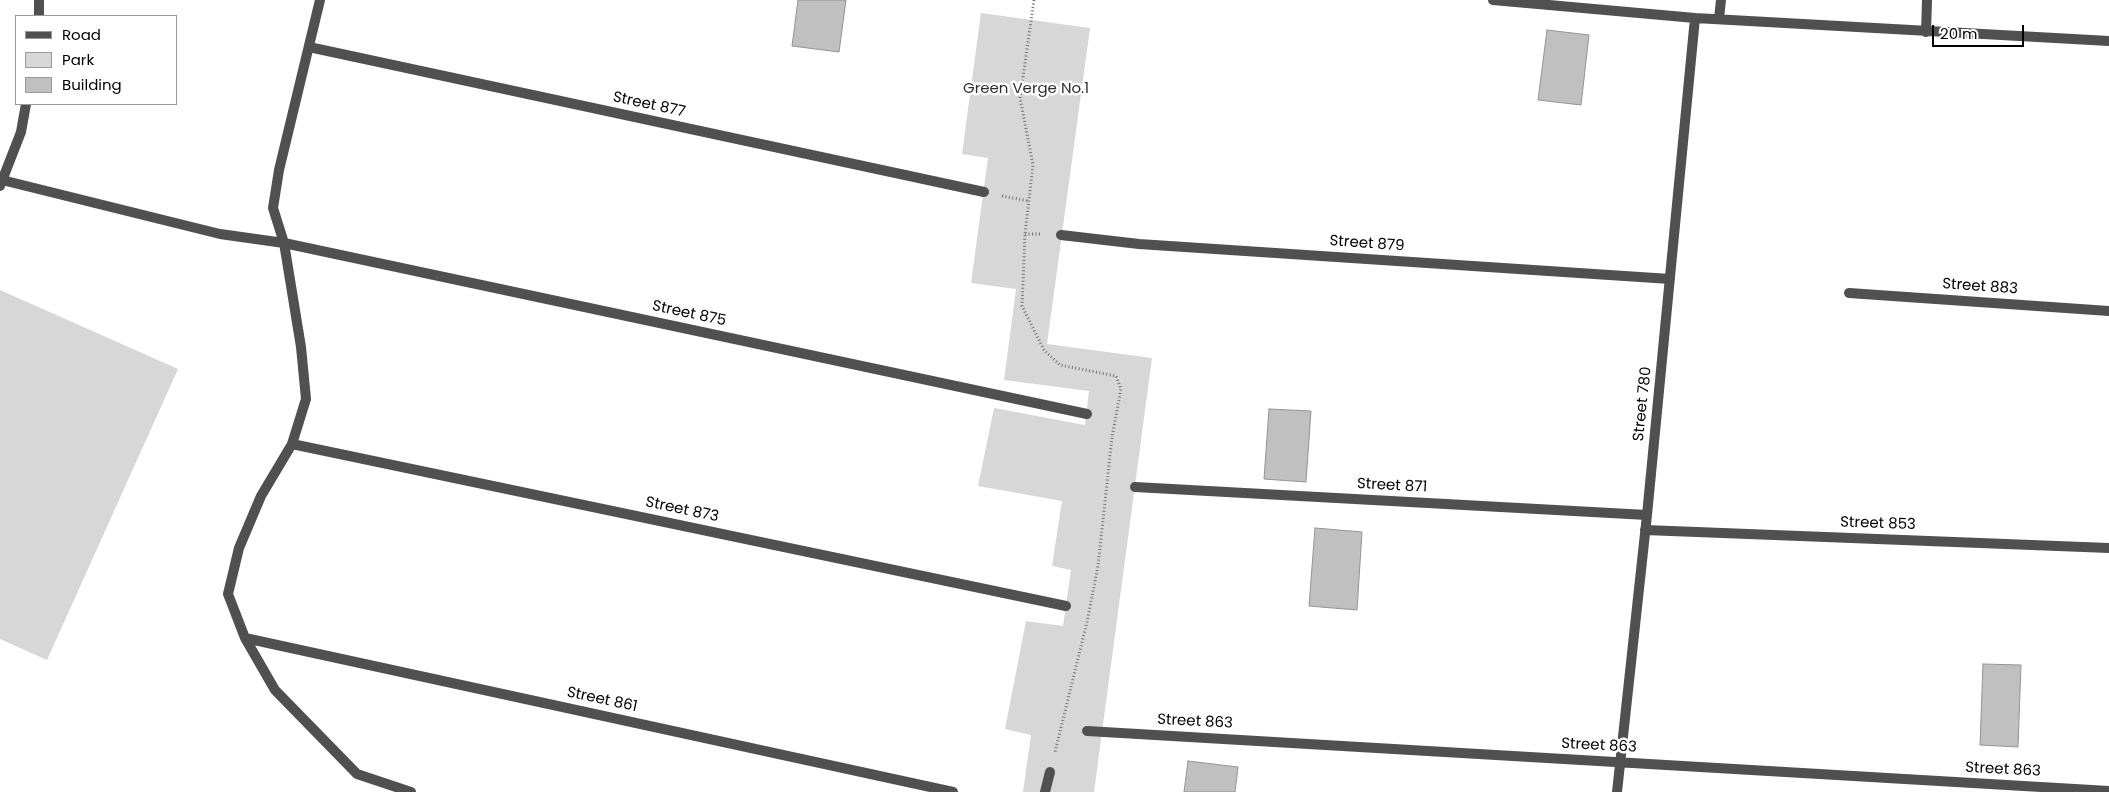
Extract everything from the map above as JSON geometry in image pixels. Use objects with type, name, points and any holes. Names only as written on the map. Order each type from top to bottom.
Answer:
[{"type":"street","points":[[38,0],[38,15]]},
{"type":"street","points":[[320,0],[279,170],[273,208],[284,243],[301,347],[306,399],[292,444],[261,496],[239,548],[228,594],[245,638],[275,690],[357,774],[411,792]]},
{"type":"street","points":[[1493,0],[1532,1],[1695,18],[2109,41]]},
{"type":"street","points":[[1719,19],[1720,0]]},
{"type":"street","points":[[1926,32],[1928,0]]},
{"type":"street","name":"Street 780","points":[[1617,792],[1647,515],[1695,18]]},
{"type":"street","name":"Street 877","points":[[309,47],[984,192]]},
{"type":"street","points":[[1,183],[21,132],[26,105]]},
{"type":"street","name":"Street 875","points":[[1,183],[220,234],[284,243],[1086,414]]},
{"type":"street","name":"Street 879","points":[[1061,235],[1149,244],[1670,280]]},
{"type":"street","name":"Street 883","points":[[1849,293],[2109,311]]},
{"type":"street","name":"Street 873","points":[[292,444],[1066,606]]},
{"type":"street","name":"Street 871","points":[[1135,487],[1647,515]]},
{"type":"street","name":"Street 853","points":[[1645,530],[2109,548]]},
{"type":"street","name":"Street 861","points":[[245,638],[953,792]]},
{"type":"street","name":"Street 863","points":[[1087,731],[2109,791]]},
{"type":"street","points":[[1045,792],[1050,772]]},
{"type":"green space","name":"Green Verge No.1","points":[[981,13],[1090,28],[1047,344],[1152,358],[1094,792],[1023,792],[1031,735],[1005,729],[1026,621],[1063,626],[1071,570],[1052,566],[1062,501],[978,486],[994,408],[1085,425],[1089,391],[1004,380],[1016,289],[971,283],[988,158],[962,154]]},
{"type":"green space","points":[[0,290],[178,369],[47,660],[0,639]]},
{"type":"building","points":[[798,0],[846,0],[839,52],[792,46]]},
{"type":"building","points":[[1547,30],[1589,35],[1581,105],[1538,100]]},
{"type":"building","points":[[1269,409],[1311,411],[1306,482],[1264,479]]},
{"type":"building","points":[[1315,528],[1362,532],[1357,610],[1309,606]]},
{"type":"building","points":[[1983,664],[2021,665],[2018,747],[1980,745]]},
{"type":"building","points":[[1188,761],[1238,767],[1235,792],[1184,792]]}]
